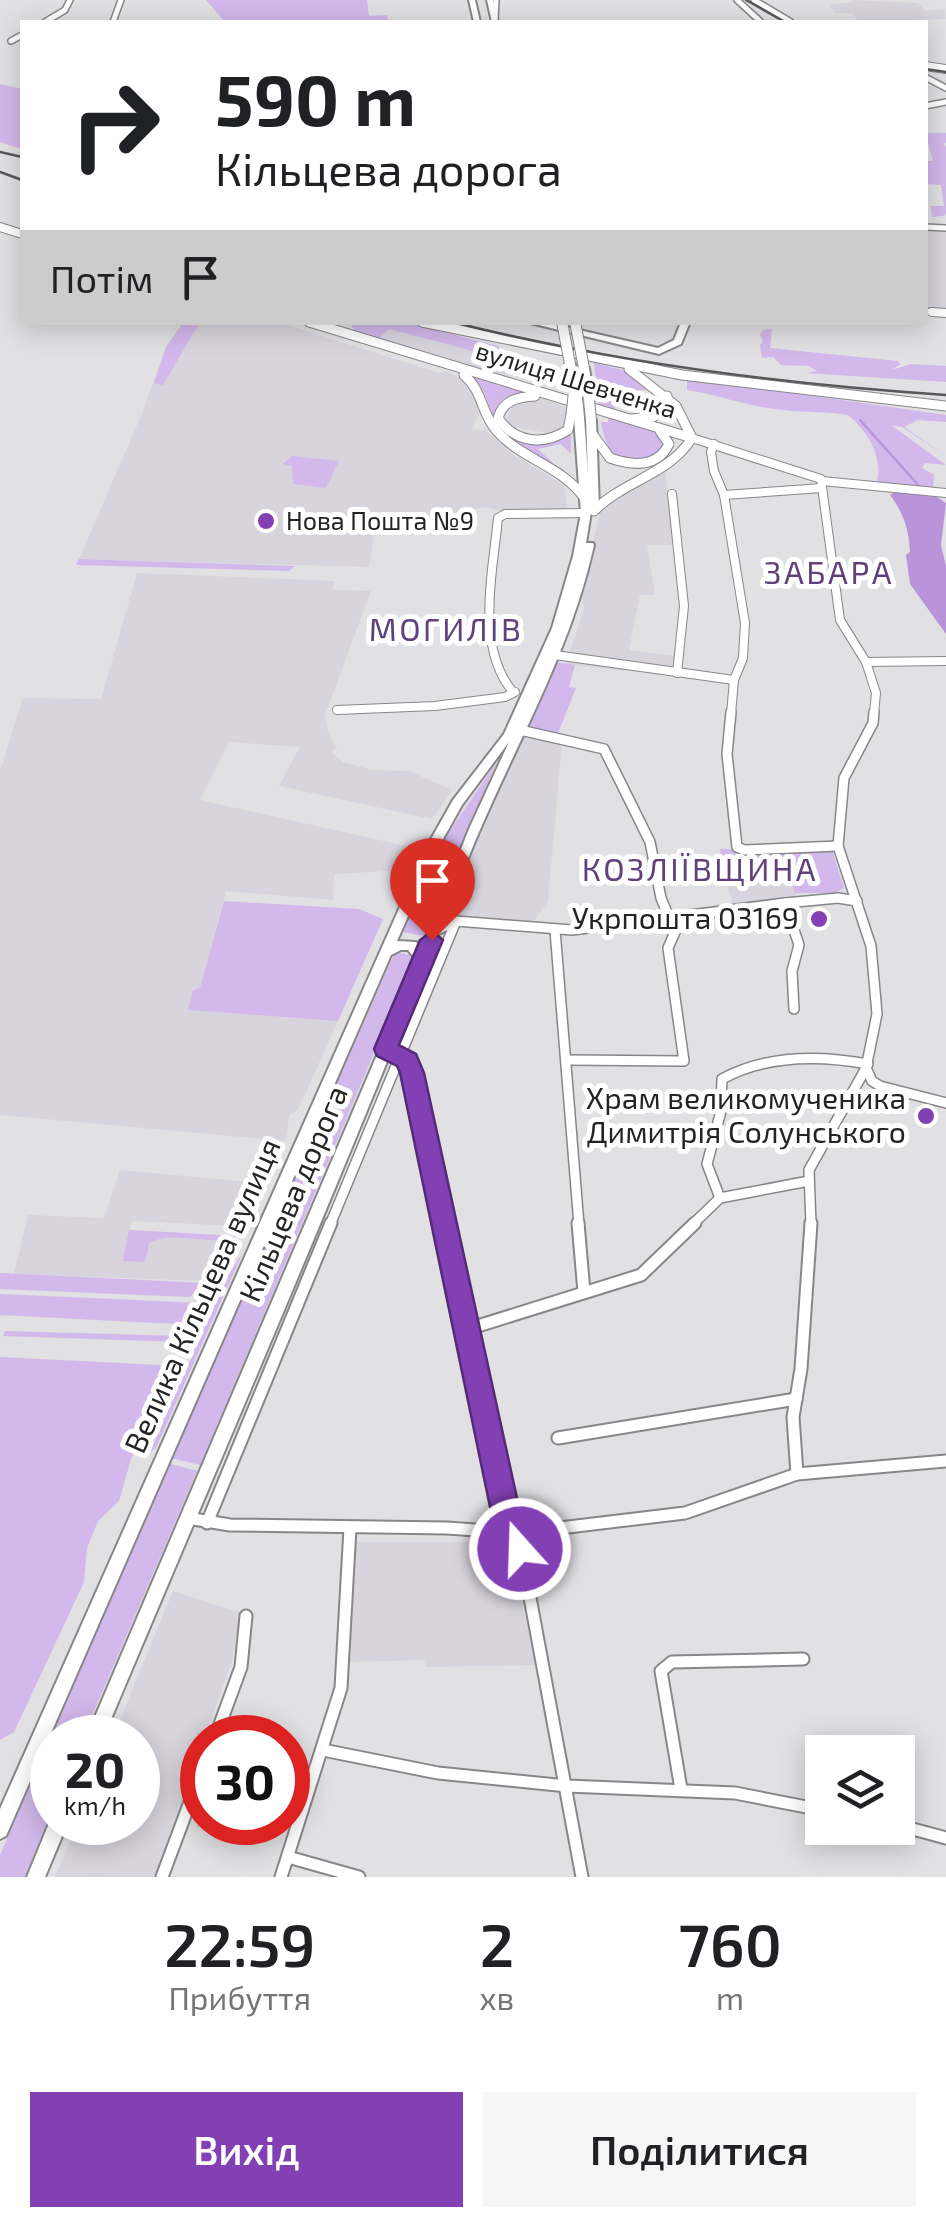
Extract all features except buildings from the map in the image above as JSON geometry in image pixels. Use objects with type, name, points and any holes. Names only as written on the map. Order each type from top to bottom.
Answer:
[{"type":"highway","points":[[543,325],[659,351],[678,342],[685,325]]},
{"type":"highway","name":"Кільцева дорога","points":[[467,790],[501,748],[528,694],[570,588],[590,512],[585,499],[575,395],[563,325]]},
{"type":"highway","name":"Кільцева дорога","points":[[104,1715],[393,1052],[467,846],[556,655],[578,596],[590,512],[593,435],[576,325]]},
{"type":"highway","name":"Велика Кільцева вулиця","points":[[0,1830],[432,848],[467,790]]},
{"type":"highway","points":[[388,951],[399,945],[412,945],[423,961]]},
{"type":"highway","points":[[36,1877],[49,1845]]},
{"type":"main road","name":"вулиця Шевченка","points":[[318,325],[692,438]]},
{"type":"main road","points":[[347,325],[364,340]]},
{"type":"main road","points":[[434,325],[547,352],[690,376],[946,406]]},
{"type":"main road","name":"вулиця Шевченка","points":[[616,364],[666,396],[687,423],[692,438]]},
{"type":"main road","points":[[447,365],[481,388],[490,420],[501,436],[567,476],[585,499]]},
{"type":"main road","name":"вулиця Шевченка","points":[[653,385],[652,378],[658,374],[690,376]]},
{"type":"main road","points":[[618,418],[656,416],[667,406],[666,396]]},
{"type":"main road","points":[[549,397],[512,399],[500,409],[499,421],[516,436],[541,440],[566,432],[575,416]]},
{"type":"main road","points":[[593,435],[610,458],[643,464],[659,459],[668,449],[666,438],[656,429]]},
{"type":"main road","points":[[590,512],[617,488],[675,461],[692,438]]},
{"type":"street","points":[[48,20],[66,10],[70,0]]},
{"type":"street","points":[[112,19],[119,0]]},
{"type":"street","points":[[739,2],[755,1],[784,20]]},
{"type":"street","points":[[739,2],[759,20]]},
{"type":"street","points":[[11,41],[20,36]]},
{"type":"street","name":"вулиця Шевченка","points":[[692,438],[800,470],[822,484]]},
{"type":"street","points":[[714,444],[714,470],[724,496],[745,623],[744,658],[734,680],[728,754],[737,847],[744,850],[838,846]]},
{"type":"street","points":[[724,496],[822,484],[946,493]]},
{"type":"street","points":[[822,484],[840,620],[866,662],[876,692],[875,715],[844,778],[838,846],[869,936],[876,1029],[867,1075],[880,1086],[946,1103]]},
{"type":"street","points":[[672,494],[684,606],[677,674]]},
{"type":"street","points":[[514,692],[503,680],[490,636],[498,518],[505,514],[590,512]]},
{"type":"street","points":[[556,655],[734,680]]},
{"type":"street","points":[[866,662],[946,661]]},
{"type":"street","points":[[337,710],[435,706],[505,697],[514,692],[528,694]]},
{"type":"street","points":[[520,730],[604,749],[650,842],[661,898],[675,932],[668,942],[670,967],[686,1058],[675,1063],[568,1060]]},
{"type":"street","points":[[435,931],[456,921],[555,930],[785,903],[838,898],[857,901]]},
{"type":"street","points":[[785,903],[798,945],[792,971],[794,1008]]},
{"type":"street","points":[[444,909],[456,921]]},
{"type":"street","points":[[208,1523],[393,1052],[456,921]]},
{"type":"street","points":[[555,930],[584,1292]]},
{"type":"street","points":[[393,1052],[412,1073],[465,1330],[514,1532],[582,1877]]},
{"type":"street","points":[[720,1198],[713,1188],[707,1156],[721,1109],[718,1087],[722,1078],[748,1067],[820,1056],[867,1066]]},
{"type":"street","points":[[796,1474],[796,1400],[811,1237],[811,1163],[867,1066]]},
{"type":"street","points":[[465,1330],[647,1272],[720,1198],[809,1181]]},
{"type":"street","points":[[558,1438],[796,1400]]},
{"type":"street","points":[[187,1518],[208,1523],[514,1532],[685,1513],[796,1474],[946,1461]]},
{"type":"street","points":[[281,1877],[341,1688],[350,1528]]},
{"type":"street","points":[[223,1715],[241,1667],[246,1616]]},
{"type":"street","points":[[680,1789],[664,1666],[672,1662],[804,1659]]},
{"type":"street","points":[[323,1750],[438,1773],[567,1786],[735,1793],[805,1807]]},
{"type":"street","points":[[162,1877],[180,1829]]},
{"type":"street","points":[[915,1830],[946,1838]]},
{"type":"street","points":[[288,1857],[358,1877]]},
{"type":"shaded area","points":[[206,0],[367,0],[369,16],[387,15],[388,20],[223,20]]},
{"type":"shaded area","points":[[851,0],[918,3],[925,11],[945,9],[946,19],[858,20],[853,14],[836,13],[829,5],[854,2]]},
{"type":"shaded area","points":[[0,84],[20,89],[20,148],[0,142]]},
{"type":"shaded area","points":[[928,133],[946,133],[944,216],[932,217],[931,206],[944,206],[941,185],[928,184],[928,161],[933,161]]},
{"type":"shaded area","points":[[928,231],[946,232],[946,310],[928,309]]},
{"type":"shaded area","points":[[182,325],[286,325],[440,373],[446,371],[468,382],[482,410],[471,429],[487,431],[511,453],[564,485],[568,512],[508,512],[485,507],[375,528],[369,567],[79,559],[141,416],[166,347]]},
{"type":"shaded area","points":[[182,325],[198,325],[163,385],[154,383],[166,347]]},
{"type":"shaded area","points":[[351,325],[417,325],[498,346],[503,359],[389,329],[378,339],[355,331]]},
{"type":"shaded area","points":[[388,329],[503,359],[511,379],[378,339]]},
{"type":"shaded area","points":[[772,329],[770,348],[898,361],[900,364],[892,370],[911,364],[946,366],[946,382],[806,373],[817,371],[809,366],[781,365],[773,357],[762,358],[760,335],[763,330]]},
{"type":"shaded area","points":[[594,363],[627,371],[652,390],[613,391],[611,401],[616,402],[614,410],[618,412],[599,409]]},
{"type":"shaded area","points":[[471,376],[528,393],[508,399],[497,408],[502,431],[535,443],[571,435],[571,454],[561,444],[538,449],[555,465],[507,437],[496,424],[492,417],[482,389]]},
{"type":"shaded area","points":[[695,379],[946,415],[946,422],[918,420],[904,427],[946,456],[902,427],[891,425],[946,465],[925,463],[922,468],[934,475],[933,490],[876,484],[876,455],[862,429],[848,415],[770,408],[687,390],[687,381]]},
{"type":"shaded area","points":[[544,399],[567,408],[568,425],[558,435],[504,425],[513,401]]},
{"type":"shaded area","points":[[609,418],[656,432],[666,448],[642,460],[615,456],[601,422],[608,422]]},
{"type":"shaded area","points":[[292,456],[339,461],[326,488],[293,484],[292,466],[283,464]]},
{"type":"shaded area","points":[[665,470],[675,545],[647,545],[655,595],[640,595],[629,650],[675,656],[673,669],[627,663],[625,671],[566,664],[585,606],[581,602],[605,500]]},
{"type":"shaded area","points":[[895,492],[937,497],[946,503],[941,545],[946,566],[946,634],[910,584],[908,536],[902,514],[890,495]]},
{"type":"shaded area","points":[[79,559],[295,566],[289,571],[76,565]]},
{"type":"shaded area","points":[[137,573],[334,581],[333,590],[371,591],[325,715],[328,733],[337,748],[331,752],[343,762],[372,770],[409,771],[452,790],[432,819],[279,786],[300,747],[229,742],[200,800],[415,848],[406,870],[334,874],[333,900],[226,891],[200,989],[188,1010],[338,1021],[298,1110],[290,1114],[285,1141],[0,1115],[0,771],[23,698],[101,699]]},
{"type":"shaded area","points":[[557,662],[575,665],[569,687],[576,688],[558,733],[527,728]]},
{"type":"shaded area","points":[[524,735],[562,742],[548,901],[531,926],[457,918],[451,904]]},
{"type":"shaded area","points":[[496,763],[424,936],[402,932],[445,838]]},
{"type":"shaded area","points":[[720,849],[832,850],[844,888],[835,893],[795,893],[786,869],[724,874]]},
{"type":"shaded area","points":[[787,869],[797,900],[733,905],[724,874]]},
{"type":"shaded area","points":[[224,901],[359,909],[383,919],[338,1021],[188,1010],[193,990],[200,988]]},
{"type":"shaded area","points":[[395,952],[414,956],[413,961],[200,1465],[171,1458]]},
{"type":"shaded area","points":[[120,1170],[259,1183],[238,1226],[132,1221],[130,1230],[237,1236],[216,1273],[205,1281],[14,1274],[28,1215],[104,1218]]},
{"type":"shaded area","points":[[129,1230],[237,1236],[217,1240],[160,1239],[149,1243],[145,1262],[123,1261]]},
{"type":"shaded area","points":[[243,1252],[156,1448],[150,1452],[225,1280]]},
{"type":"shaded area","points":[[0,1273],[208,1285],[189,1297],[0,1289]]},
{"type":"shaded area","points":[[0,1294],[205,1306],[193,1318],[175,1324],[0,1315]]},
{"type":"shaded area","points":[[5,1331],[183,1336],[180,1342],[3,1336]]},
{"type":"shaded area","points":[[0,1357],[160,1365],[164,1380],[131,1459],[119,1501],[98,1521],[87,1548],[84,1582],[14,1732],[0,1740]]},
{"type":"shaded area","points":[[168,1463],[197,1471],[92,1715],[60,1715]]},
{"type":"shaded area","points":[[354,1542],[509,1542],[536,1665],[426,1667],[424,1660],[350,1662]]},
{"type":"shaded area","points":[[173,1591],[241,1613],[232,1661],[213,1715],[180,1715],[180,1807],[155,1877],[55,1877],[69,1845],[160,1845],[160,1715],[122,1715]]},
{"type":"shaded area","points":[[30,1785],[30,1845],[38,1845],[25,1877],[0,1877],[0,1855]]},
{"type":"waterway","points":[[860,420],[920,487],[921,498]]},
{"type":"tram line","points":[[746,0],[781,20]]},
{"type":"tram line","points":[[928,69],[946,72]]},
{"type":"railway","points":[[0,152],[20,157]]},
{"type":"railway","points":[[0,172],[20,179]]},
{"type":"railway","points":[[465,325],[698,370],[946,395]]},
{"type":"place","name":"Нова Пошта №9","points":[[266,521]]},
{"type":"place","name":"Укрпошта 03169","points":[[819,919]]},
{"type":"place","name":"Храм великомученика Димитрія Солунського","points":[[926,1116]]},
{"type":"district","name":"ЗАБАРА","points":[[829,573]]},
{"type":"district","name":"МОГИЛІВ","points":[[446,630]]},
{"type":"district","name":"КОЗЛІЇВЩИНА","points":[[700,870]]},
{"type":"route","points":[[432,940],[386,1049],[410,1065],[472,1365],[510,1531],[518,1533],[520,1549]]}]
